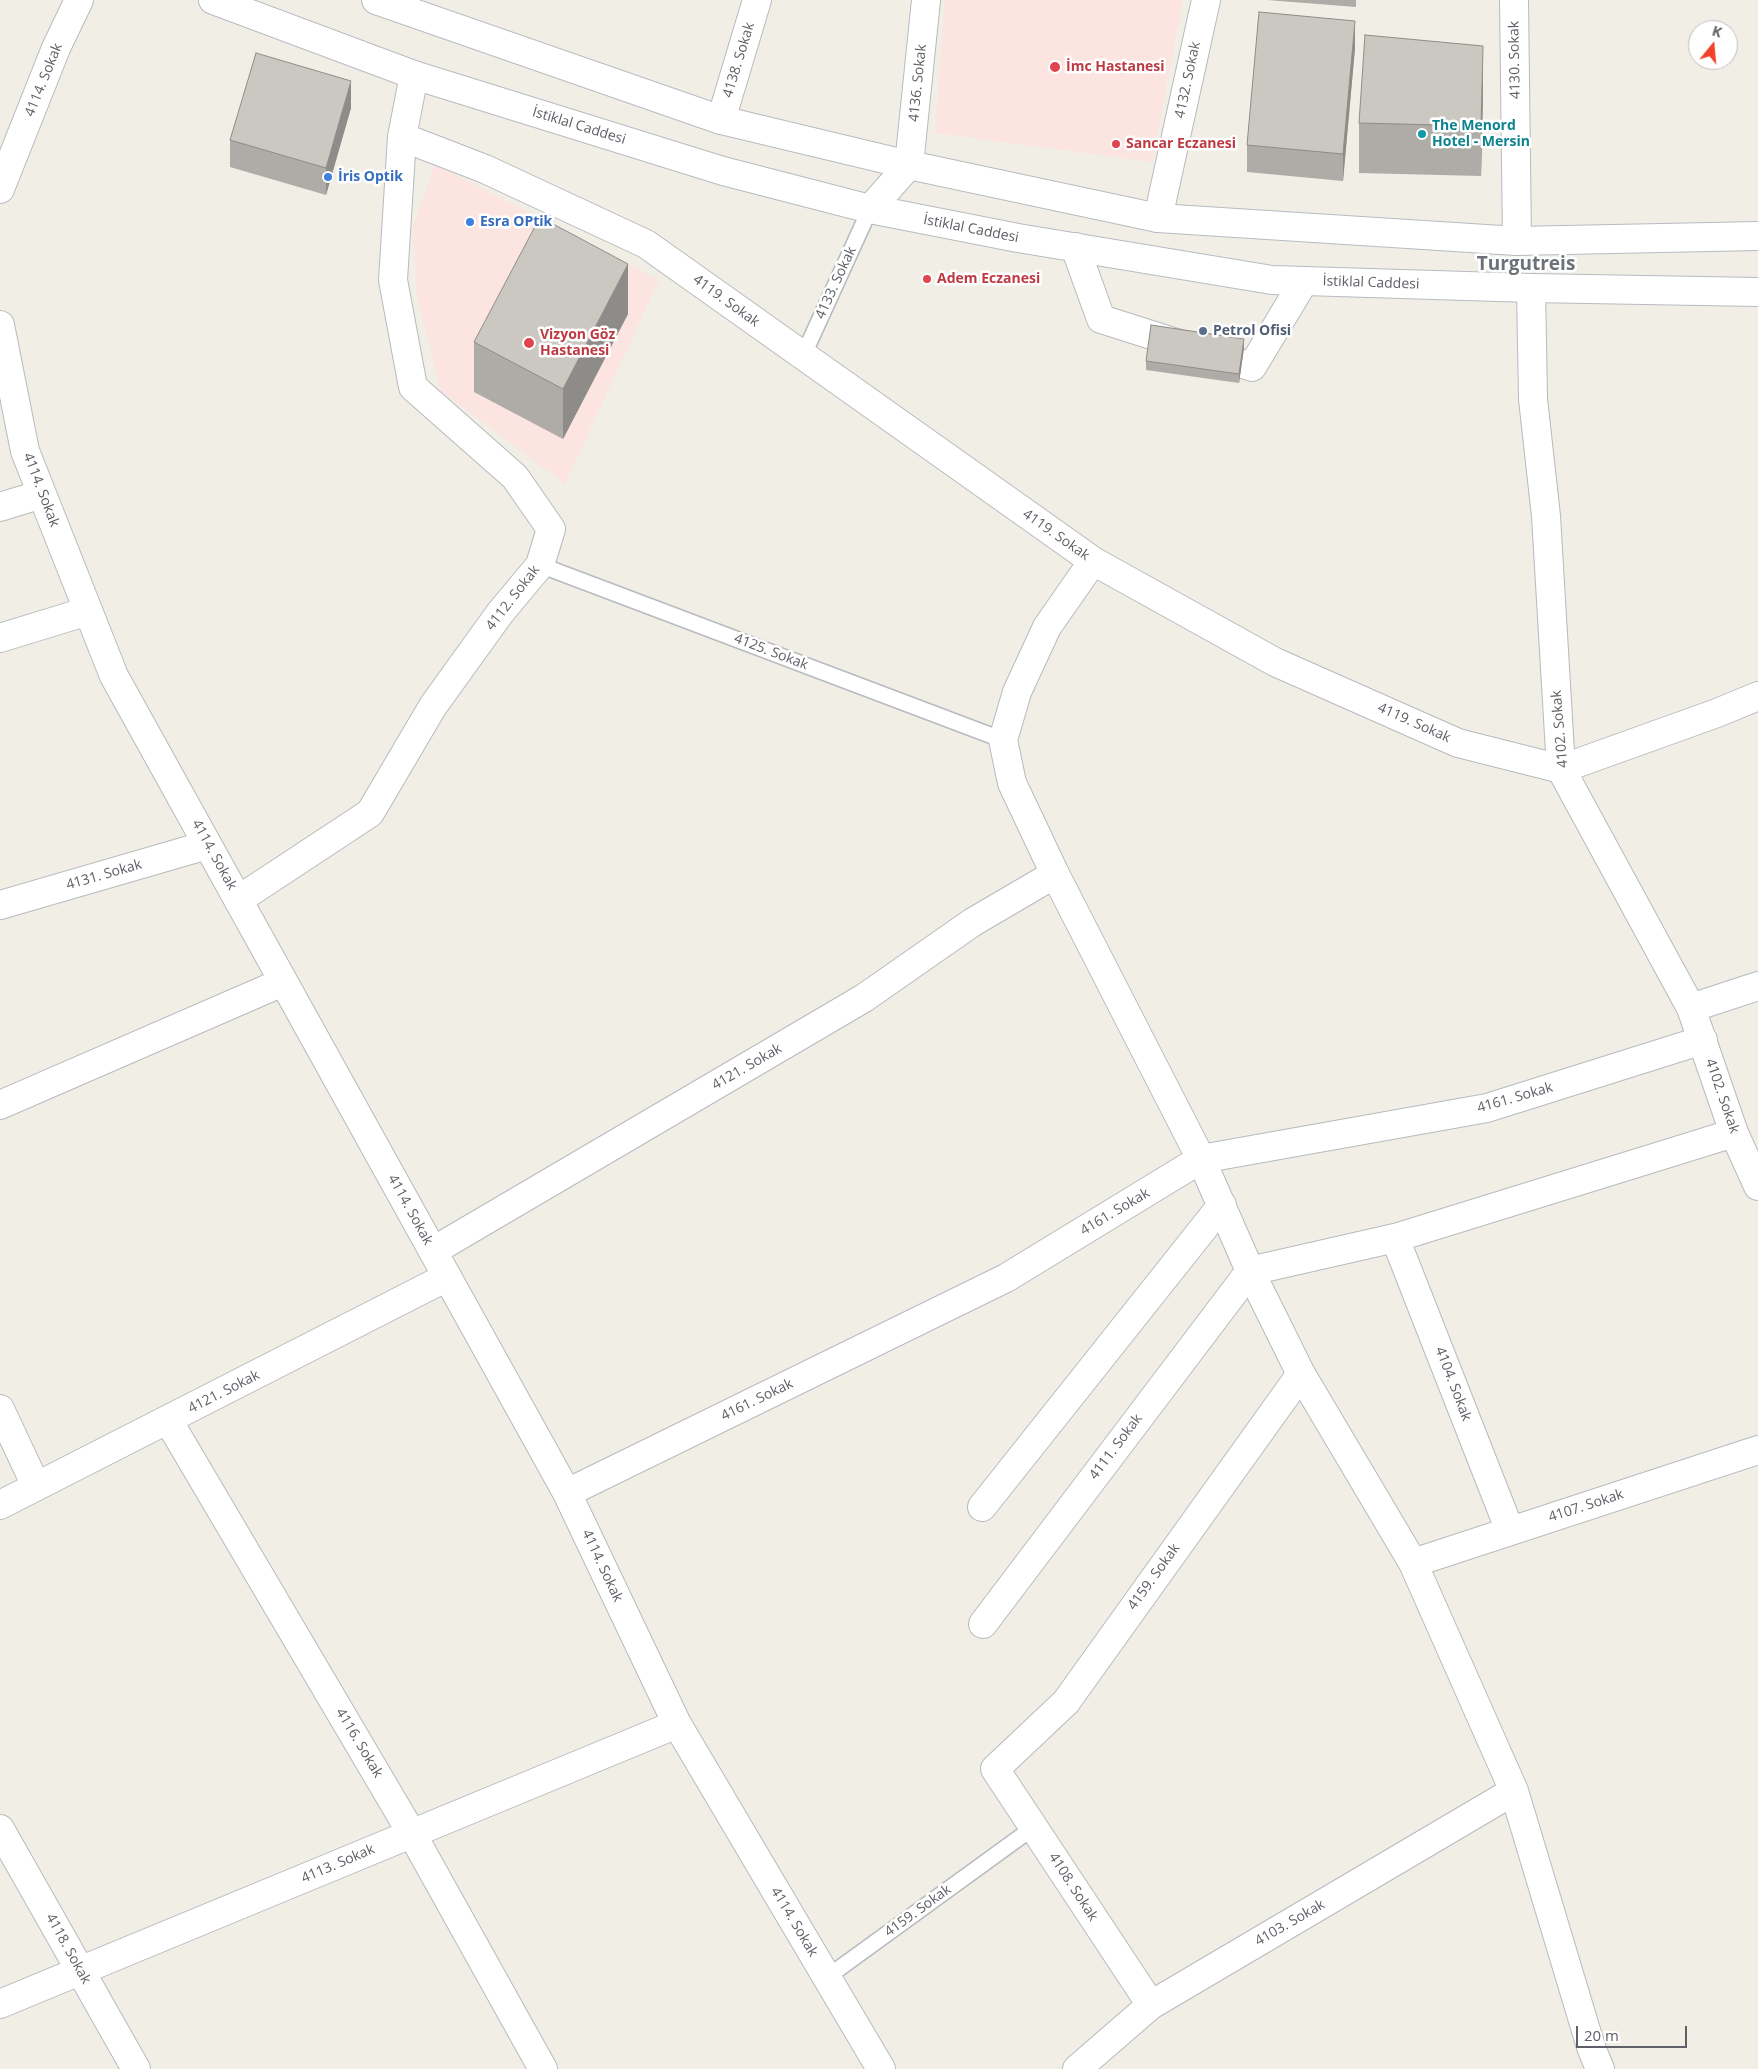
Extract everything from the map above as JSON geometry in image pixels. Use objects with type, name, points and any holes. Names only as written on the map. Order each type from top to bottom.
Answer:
[{"type":"street","name":"4114. Sokak","points":[[0,189],[56,48],[79,0]]},
{"type":"street","name":"İstiklal Caddesi","points":[[214,0],[414,74],[723,172],[870,209],[1075,248],[1272,280],[1531,288],[1758,292]]},
{"type":"street","points":[[376,0],[721,120],[910,166],[1158,218],[1517,241],[1758,236]]},
{"type":"street","name":"4138. Sokak","points":[[721,120],[757,0]]},
{"type":"street","name":"4136. Sokak","points":[[910,166],[926,0]]},
{"type":"street","name":"4132. Sokak","points":[[1158,218],[1206,0]]},
{"type":"street","name":"4130. Sokak","points":[[1514,0],[1517,241]]},
{"type":"street","name":"4112. Sokak","points":[[238,900],[370,812],[433,706],[500,613],[540,565],[551,529],[515,477],[413,387],[393,280],[402,137],[414,74]]},
{"type":"street","name":"4119. Sokak","points":[[402,137],[485,170],[646,244],[1093,561],[1275,662],[1458,743],[1561,768]]},
{"type":"street","points":[[870,209],[910,166]]},
{"type":"street","points":[[1075,248],[1101,319],[1252,367],[1304,281]]},
{"type":"street","name":"4102. Sokak","points":[[1531,288],[1534,399],[1546,516],[1561,768],[1691,1008],[1734,1132],[1758,1186]]},
{"type":"street","name":"4114. Sokak","points":[[0,325],[25,451],[114,676],[567,1493],[677,1724],[880,2069]]},
{"type":"street","points":[[0,507],[42,494]]},
{"type":"street","points":[[1093,561],[1047,627],[1017,692],[1003,740],[1012,782],[1055,874],[1201,1159],[1250,1271],[1301,1374],[1413,1563],[1514,1791],[1591,2047],[1600,2069]]},
{"type":"street","points":[[0,638],[88,612]]},
{"type":"street","points":[[1561,768],[1717,713],[1758,696]]},
{"type":"street","name":"4131. Sokak","points":[[0,905],[208,845]]},
{"type":"street","name":"4121. Sokak","points":[[433,1251],[864,998],[973,922],[1055,874]]},
{"type":"street","points":[[0,1105],[284,982]]},
{"type":"street","points":[[1691,1008],[1758,986]]},
{"type":"street","name":"4161. Sokak","points":[[567,1493],[1006,1278],[1201,1159],[1486,1108],[1703,1040]]},
{"type":"street","points":[[1250,1271],[1395,1238],[1734,1132]]},
{"type":"street","points":[[982,1507],[1222,1205]]},
{"type":"street","name":"4104. Sokak","points":[[1395,1238],[1510,1531]]},
{"type":"street","name":"4111. Sokak","points":[[983,1624],[1250,1271]]},
{"type":"street","name":"4121. Sokak","points":[[0,1505],[447,1277]]},
{"type":"street","name":"4159. Sokak","points":[[995,1769],[1066,1702],[1301,1374]]},
{"type":"street","points":[[0,1409],[36,1486]]},
{"type":"street","name":"4116. Sokak","points":[[168,1420],[412,1834],[543,2069]]},
{"type":"street","name":"4107. Sokak","points":[[1413,1563],[1758,1450]]},
{"type":"street","name":"4113. Sokak","points":[[0,2004],[677,1724]]},
{"type":"street","name":"4108. Sokak","points":[[995,1769],[1151,2005]]},
{"type":"street","name":"4103. Sokak","points":[[1076,2069],[1151,2005],[1514,1791]]},
{"type":"street","name":"4118. Sokak","points":[[0,1829],[136,2069]]},
{"type":"lane","name":"4133. Sokak","points":[[803,356],[870,209]]},
{"type":"lane","name":"4125. Sokak","points":[[540,565],[1003,740]]},
{"type":"lane","name":"4159. Sokak","points":[[826,1978],[1034,1827]]},
{"type":"shaded area","name":"İmc Hastanesi","points":[[945,0],[1183,0],[1152,162],[935,133]]},
{"type":"shaded area","name":"Vizyon Göz Hastanesi","points":[[435,164],[659,280],[565,484],[441,391],[417,296],[413,227]]},
{"type":"building","points":[[1259,12],[1355,21],[1343,154],[1247,145]]},
{"type":"building","points":[[1365,35],[1483,46],[1481,126],[1359,123]]},
{"type":"building","points":[[256,53],[351,81],[326,168],[230,140]]},
{"type":"building","points":[[540,217],[628,264],[563,389],[474,342]]},
{"type":"building","points":[[1151,325],[1244,339],[1239,374],[1146,361]]},
{"type":"place","name":"İmc Hastanesi","points":[[1055,67]]},
{"type":"place","name":"The Menord Hotel - Mersin","points":[[1422,134]]},
{"type":"place","name":"Sancar Eczanesi","points":[[1116,144]]},
{"type":"place","name":"İris Optik","points":[[328,177]]},
{"type":"place","name":"Esra OPtik","points":[[470,222]]},
{"type":"place","name":"Adem Eczanesi","points":[[927,279]]},
{"type":"place","name":"Petrol Ofisi","points":[[1203,331]]},
{"type":"place","name":"Vizyon Göz Hastanesi","points":[[529,343]]},
{"type":"district","name":"Turgutreis","points":[[1526,265]]}]
